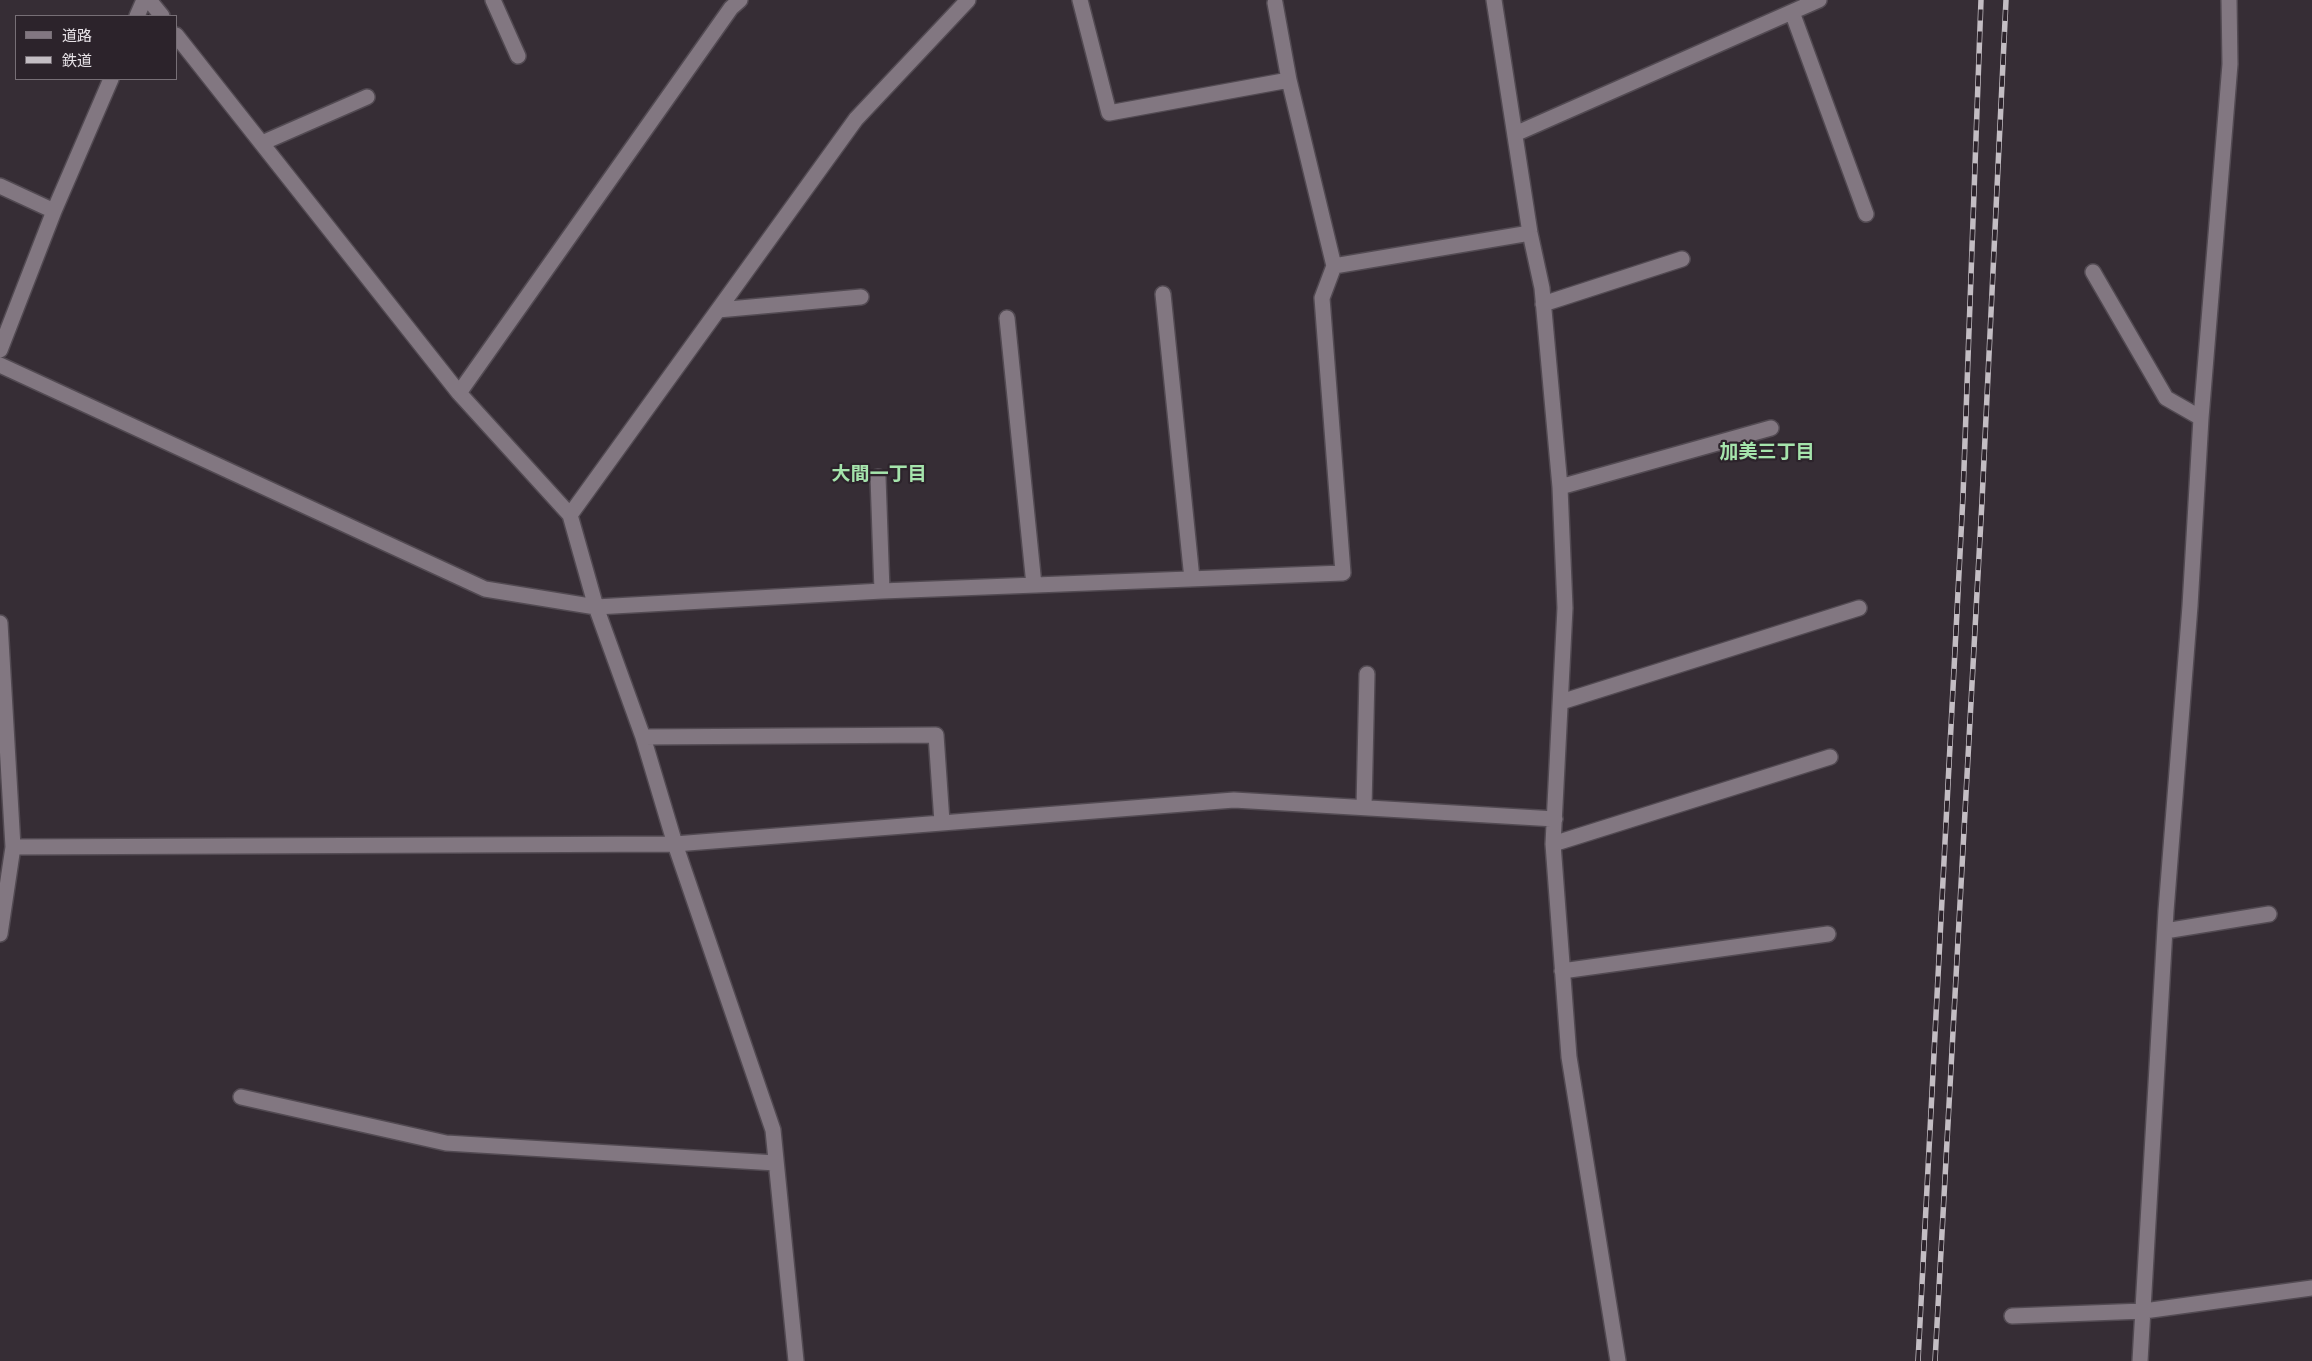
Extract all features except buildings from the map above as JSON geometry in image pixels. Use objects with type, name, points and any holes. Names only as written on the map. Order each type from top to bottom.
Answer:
[{"type":"street","points":[[138,15],[144,0]]},
{"type":"street","points":[[149,0],[161,15]]},
{"type":"street","points":[[493,0],[518,56]]},
{"type":"street","points":[[459,393],[731,8],[740,0]]},
{"type":"street","points":[[570,515],[856,119],[968,0]]},
{"type":"street","points":[[1080,0],[1110,113],[1289,80]]},
{"type":"street","points":[[1494,0],[1530,233],[1543,304],[1560,487],[1566,608],[1553,844],[1569,1057],[1614,1361]]},
{"type":"street","points":[[1515,134],[1819,0]]},
{"type":"street","points":[[2140,1361],[2165,932],[2190,606],[2201,418],[2230,64],[2229,0]]},
{"type":"street","points":[[0,365],[485,589],[596,607],[882,591],[1343,573],[1322,298],[1334,266],[1289,80],[1275,3]]},
{"type":"street","points":[[1792,12],[1866,214]]},
{"type":"street","points":[[178,38],[459,393],[570,515],[596,607],[643,737],[675,844],[773,1130],[796,1361]]},
{"type":"street","points":[[0,350],[54,211],[110,80]]},
{"type":"street","points":[[262,143],[366,97]]},
{"type":"street","points":[[0,186],[54,211]]},
{"type":"street","points":[[1334,266],[1530,233]]},
{"type":"street","points":[[1543,304],[1682,259]]},
{"type":"street","points":[[2093,272],[2166,398],[2201,418]]},
{"type":"street","points":[[1163,294],[1192,579]]},
{"type":"street","points":[[718,310],[861,297]]},
{"type":"street","points":[[1007,318],[1034,585]]},
{"type":"street","points":[[1560,487],[1771,428]]},
{"type":"street","points":[[878,477],[882,591]]},
{"type":"street","points":[[1561,702],[1859,608]]},
{"type":"street","points":[[0,623],[13,847],[0,934]]},
{"type":"street","points":[[1364,807],[1367,674]]},
{"type":"street","points":[[643,737],[936,735],[942,822]]},
{"type":"street","points":[[1553,844],[1830,757]]},
{"type":"street","points":[[13,847],[675,844],[1234,800],[1555,819]]},
{"type":"street","points":[[2165,932],[2270,914]]},
{"type":"street","points":[[1562,971],[1828,934]]},
{"type":"street","points":[[241,1097],[446,1143],[776,1163]]},
{"type":"street","points":[[2012,1316],[2144,1311],[2312,1288]]},
{"type":"railway","points":[[1918,1361],[1963,496],[1981,0]]},
{"type":"railway","points":[[1935,1361],[1982,501],[2006,0]]},
{"type":"district","name":"加美三丁目","points":[[1767,453]]},
{"type":"district","name":"大間一丁目","points":[[879,475]]}]
